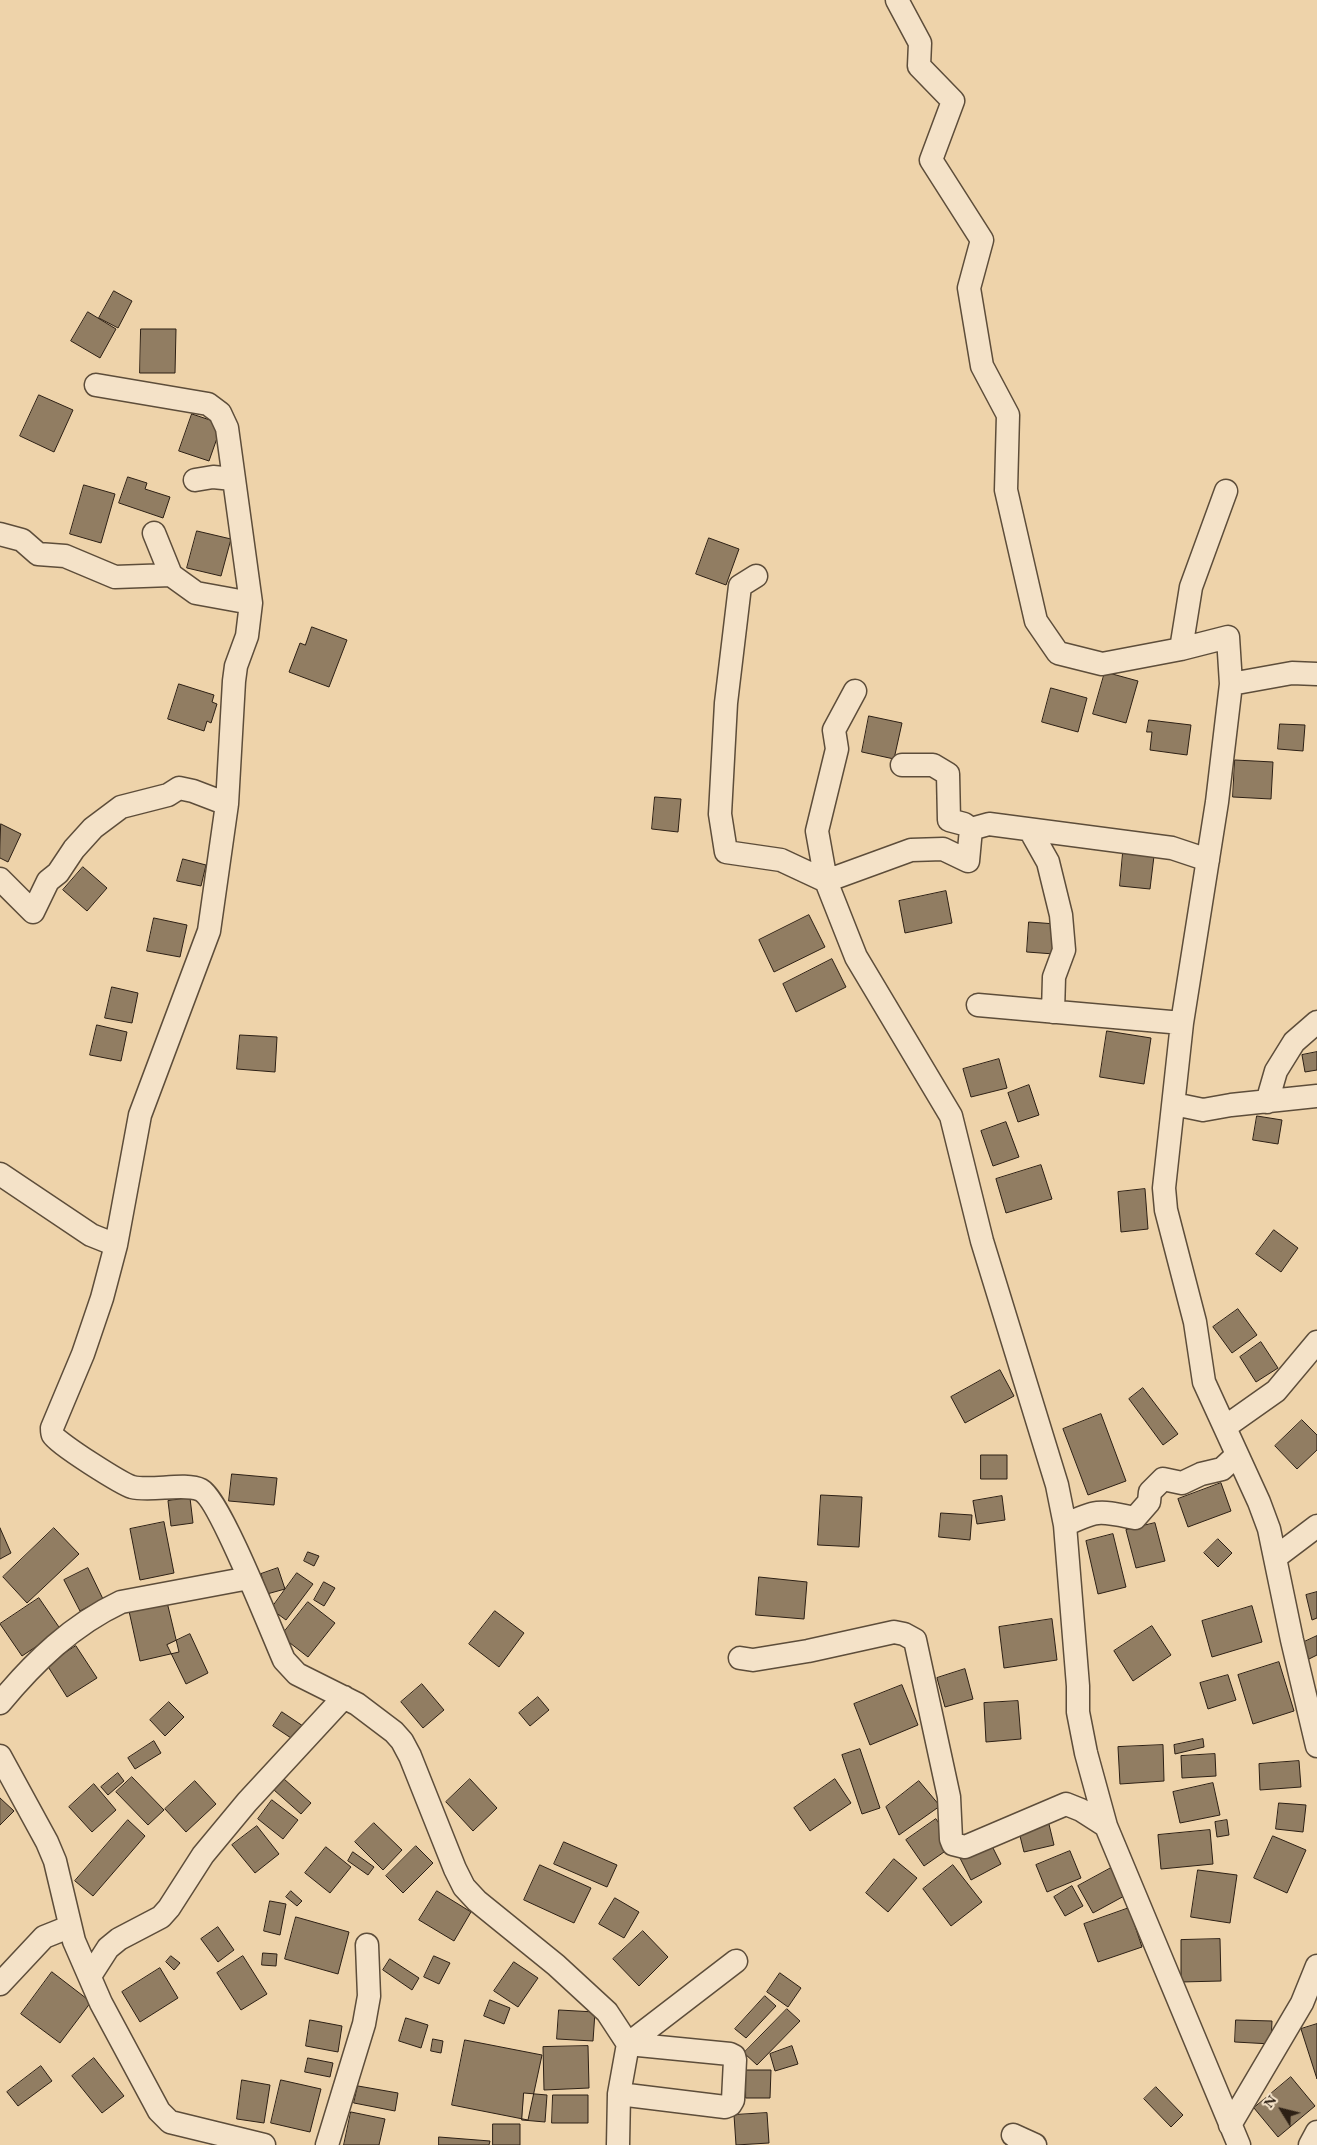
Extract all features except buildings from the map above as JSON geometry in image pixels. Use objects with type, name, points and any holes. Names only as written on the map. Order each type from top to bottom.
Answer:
[{"type":"street","points":[[897,0],[920,43],[919,66],[953,101],[931,160],[982,240],[969,288],[982,366],[1008,415],[1006,490],[1036,621],[1058,652],[1102,664],[1228,637],[1231,684],[1217,802],[1182,1023],[1164,1188],[1166,1210],[1195,1322],[1204,1382],[1269,1528],[1292,1640],[1317,1746]]},
{"type":"street","points":[[96,386],[208,404],[216,408],[220,413],[227,428],[251,602],[247,636],[236,666],[234,681],[227,804],[209,931],[140,1115],[116,1245],[102,1298],[83,1354],[52,1428],[53,1435],[76,1453],[115,1478],[134,1487],[194,1488],[205,1493],[218,1514],[249,1578],[284,1660],[297,1674],[357,1704],[394,1732],[402,1741],[410,1756],[455,1869],[464,1886],[477,1901],[556,1965],[607,2012],[628,2044]]},
{"type":"street","points":[[195,480],[214,477],[233,480]]},
{"type":"street","points":[[1181,648],[1191,587],[1226,492]]},
{"type":"street","points":[[154,533],[171,575],[196,593],[251,602]]},
{"type":"street","points":[[0,534],[22,540],[38,554],[66,556],[115,577],[171,575]]},
{"type":"street","points":[[756,576],[740,586],[726,703],[720,814],[726,852],[781,860],[826,881],[911,850],[943,849],[968,861],[971,829]]},
{"type":"street","points":[[1231,684],[1292,673],[1317,674]]},
{"type":"street","points":[[855,690],[834,730],[837,749],[817,832],[826,881],[856,956],[951,1116],[982,1241],[1057,1485],[1065,1524],[1078,1686],[1078,1712],[1086,1753],[1106,1826],[1171,1985],[1186,2013],[1234,2135]]},
{"type":"street","points":[[902,765],[933,765],[948,774],[949,820],[964,824],[971,829]]},
{"type":"street","points":[[0,880],[33,912],[48,881],[58,874],[74,849],[93,828],[122,807],[168,795],[179,788],[193,791],[227,804]]},
{"type":"street","points":[[971,829],[989,824],[1172,848],[1208,860]]},
{"type":"street","points":[[1030,830],[1048,862],[1061,915],[1064,950],[1054,978],[1053,1012]]},
{"type":"street","points":[[978,1005],[1182,1023]]},
{"type":"street","points":[[1267,1102],[1276,1071],[1285,1056],[1294,1042],[1317,1022]]},
{"type":"street","points":[[1174,1104],[1203,1110],[1231,1105],[1317,1096]]},
{"type":"street","points":[[0,1174],[91,1235],[116,1245]]},
{"type":"street","points":[[1225,1427],[1276,1391],[1317,1342]]},
{"type":"street","points":[[1065,1524],[1087,1514],[1101,1511],[1135,1518],[1149,1502],[1150,1492],[1163,1479],[1182,1484],[1201,1474],[1222,1469],[1237,1455]]},
{"type":"street","points":[[1276,1557],[1317,1526]]},
{"type":"street","points":[[0,1703],[29,1668],[64,1638],[101,1611],[121,1602],[249,1578]]},
{"type":"street","points":[[740,1658],[753,1660],[808,1651],[894,1632],[904,1634],[915,1640],[950,1797],[951,1839],[953,1844],[965,1847],[1066,1804],[1082,1810],[1106,1826]]},
{"type":"street","points":[[90,1976],[108,1948],[119,1939],[161,1917],[203,1856],[248,1802],[344,1697]]},
{"type":"street","points":[[0,1756],[50,1848],[55,1861],[70,1926],[101,2003],[164,2118],[170,2122],[264,2145]]},
{"type":"street","points":[[0,1984],[44,1937],[70,1926]]},
{"type":"street","points":[[327,2145],[364,2024],[369,1996],[367,1944]]},
{"type":"street","points":[[618,2145],[619,2094],[628,2044],[736,1961]]},
{"type":"street","points":[[1234,2135],[1302,2004],[1317,1966]]},
{"type":"street","points":[[619,2094],[725,2107],[734,2100],[734,2056],[730,2054],[628,2044]]},
{"type":"street","points":[[1310,2145],[1317,2132]]},
{"type":"street","points":[[1013,2135],[1035,2145]]}]
